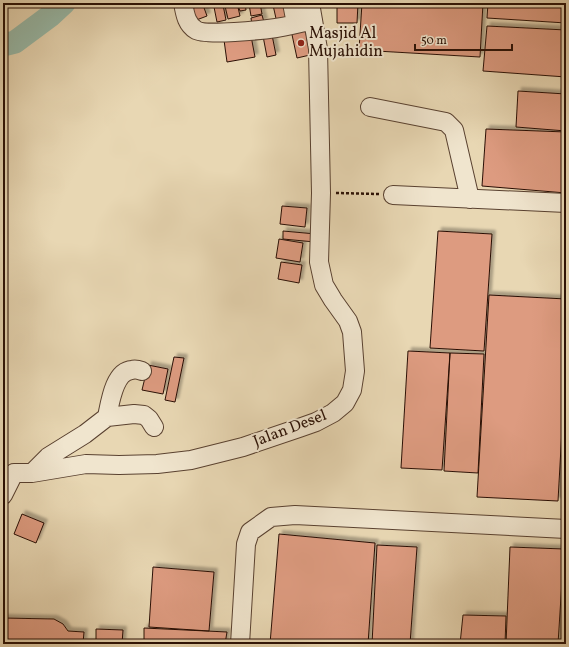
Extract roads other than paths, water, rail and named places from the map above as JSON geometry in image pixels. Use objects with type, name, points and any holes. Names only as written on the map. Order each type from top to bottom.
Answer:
[{"type":"street","points":[[183,3],[190,25],[197,31],[213,33],[276,28],[304,22],[292,3]]},
{"type":"street","name":"Jalan Desel","points":[[3,495],[9,472],[32,473],[86,464],[157,464],[191,460],[242,447],[316,422],[333,413],[345,403],[352,390],[355,371],[352,332],[348,321],[324,285],[319,262],[322,193],[318,49],[304,22],[310,3]]},
{"type":"street","points":[[370,107],[446,122],[454,130],[470,199]]},
{"type":"street","points":[[393,195],[566,203]]},
{"type":"street","points":[[107,417],[113,389],[120,376],[125,372],[132,370],[142,371]]},
{"type":"street","points":[[32,473],[48,457],[80,437],[107,417],[134,414],[144,415],[149,419],[154,427]]},
{"type":"street","points":[[240,644],[246,544],[250,532],[271,517],[295,515],[566,529]]},
{"type":"waterway","points":[[3,45],[15,42],[50,16],[64,3]]},
{"type":"place","name":"Masjid Al Mujahidin","points":[[301,43]]}]
